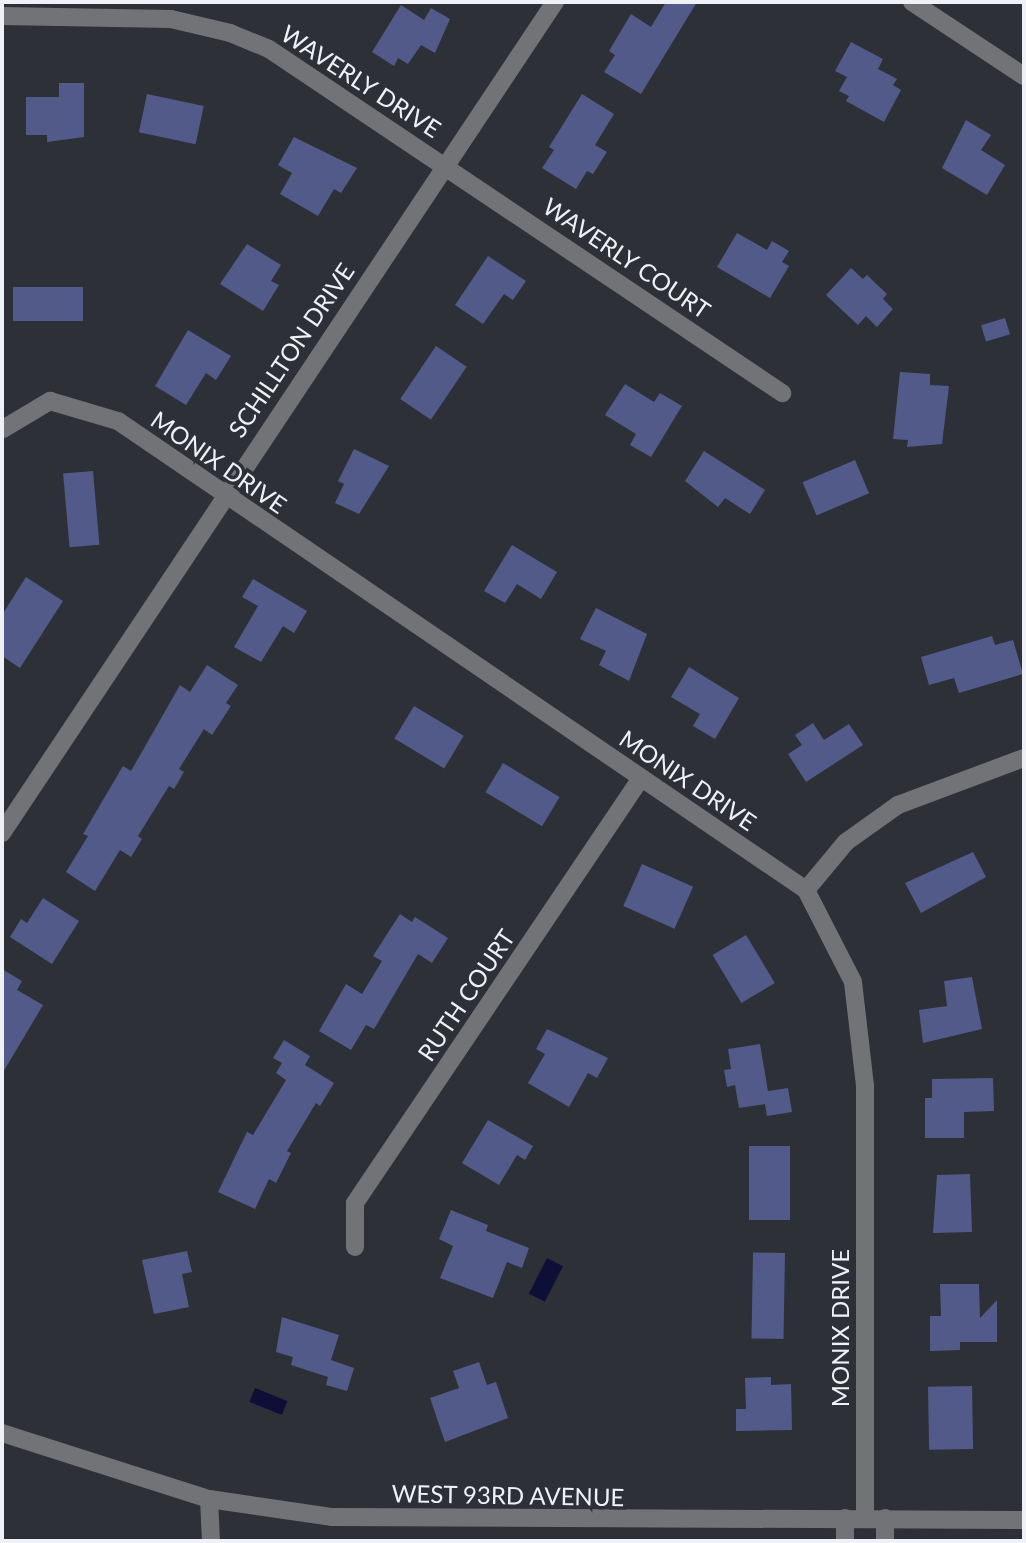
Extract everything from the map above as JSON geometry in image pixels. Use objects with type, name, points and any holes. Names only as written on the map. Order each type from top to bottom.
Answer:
[{"type":"street","name":"SCHILLTON DRIVE","points":[[2,833],[445,163],[555,2]]},
{"type":"street","points":[[912,2],[1024,76]]},
{"type":"street","name":"WAVERLY DRIVE","points":[[2,16],[153,17],[230,33],[287,59],[445,163]]},
{"type":"street","name":"WAVERLY COURT","points":[[445,163],[782,393]]},
{"type":"street","name":"MONIX DRIVE","points":[[3,429],[50,401],[118,421],[224,496],[806,890],[853,982],[865,1086],[865,1518]]},
{"type":"street","points":[[806,890],[846,842],[898,805],[1024,758]]},
{"type":"street","name":"RUTH COURT","points":[[355,1247],[355,1203],[641,778]]},
{"type":"street","name":"WEST 93RD AVENUE","points":[[2,1433],[209,1499],[333,1517],[592,1521],[845,1518],[1024,1520]]},
{"type":"street","points":[[209,1499],[211,1541]]},
{"type":"street","points":[[845,1518],[845,1541]]},
{"type":"street","points":[[885,1518],[885,1541]]},
{"type":"shaded area","points":[[547,1258],[563,1266],[545,1302],[529,1294]]},
{"type":"shaded area","points":[[255,1388],[287,1401],[282,1415],[249,1402]]},
{"type":"building","points":[[666,2],[697,2],[641,94],[604,72],[615,55],[609,51],[631,14],[651,27]]},
{"type":"building","points":[[401,5],[424,20],[431,8],[450,19],[435,53],[421,45],[408,64],[398,58],[394,66],[372,52]]},
{"type":"building","points":[[851,42],[883,59],[878,69],[897,79],[893,85],[901,90],[884,122],[846,101],[849,96],[839,91],[847,77],[835,71]]},
{"type":"building","points":[[59,83],[84,83],[84,137],[47,142],[47,135],[26,135],[26,97],[59,97]]},
{"type":"building","points":[[147,94],[204,106],[196,144],[139,132]]},
{"type":"building","points":[[582,94],[614,114],[595,145],[607,152],[593,174],[587,171],[576,189],[542,168],[554,150],[549,147]]},
{"type":"building","points":[[966,120],[991,135],[981,150],[1005,165],[987,195],[942,168]]},
{"type":"building","points":[[294,137],[357,168],[341,193],[334,189],[318,216],[280,194],[292,173],[278,165]]},
{"type":"building","points":[[737,233],[767,250],[772,241],[789,251],[782,262],[789,266],[770,298],[717,267]]},
{"type":"building","points":[[247,244],[281,265],[271,281],[279,285],[263,311],[220,284]]},
{"type":"building","points":[[488,256],[526,281],[513,300],[504,294],[483,324],[455,305]]},
{"type":"building","points":[[851,268],[863,279],[867,275],[887,294],[883,299],[893,309],[877,327],[866,316],[858,325],[826,295]]},
{"type":"building","points":[[13,287],[83,287],[83,321],[13,321]]},
{"type":"building","points":[[1005,318],[1010,334],[986,342],[981,325]]},
{"type":"building","points":[[188,330],[231,356],[216,380],[206,373],[186,405],[155,386]]},
{"type":"building","points":[[436,346],[467,367],[431,420],[400,399]]},
{"type":"building","points":[[900,372],[930,374],[930,385],[949,386],[942,444],[907,447],[908,440],[893,439]]},
{"type":"building","points":[[625,384],[654,402],[660,393],[682,406],[651,457],[630,445],[636,434],[605,415]]},
{"type":"building","points":[[354,449],[389,466],[359,514],[335,503],[344,484],[338,481]]},
{"type":"building","points":[[704,451],[765,490],[750,514],[725,498],[718,507],[685,481]]},
{"type":"building","points":[[855,460],[869,493],[817,515],[803,482]]},
{"type":"building","points":[[93,471],[99,545],[70,547],[63,474]]},
{"type":"building","points":[[512,545],[557,572],[541,599],[517,584],[505,603],[484,591]]},
{"type":"building","points":[[26,577],[63,601],[20,668],[2,656],[2,615]]},
{"type":"building","points":[[253,579],[307,611],[294,633],[283,626],[261,662],[234,647],[258,606],[242,597]]},
{"type":"building","points":[[596,608],[647,634],[629,681],[599,665],[606,651],[580,639]]},
{"type":"building","points":[[992,636],[995,645],[1013,640],[1023,674],[959,693],[954,678],[929,685],[921,657]]},
{"type":"building","points":[[207,665],[238,685],[226,703],[231,706],[212,735],[204,729],[179,769],[184,772],[174,789],[169,786],[138,836],[142,839],[131,857],[120,850],[95,891],[66,872],[88,836],[83,834],[123,766],[131,771],[180,685],[190,692]]},
{"type":"building","points":[[689,667],[739,698],[715,739],[693,726],[700,714],[671,697]]},
{"type":"building","points":[[414,706],[464,736],[444,768],[394,739]]},
{"type":"building","points":[[813,723],[824,740],[849,724],[863,745],[806,782],[788,754],[802,745],[795,735]]},
{"type":"building","points":[[503,763],[560,797],[542,826],[485,792]]},
{"type":"building","points":[[973,852],[986,877],[921,913],[905,883]]},
{"type":"building","points":[[642,864],[693,887],[674,929],[623,906]]},
{"type":"building","points":[[43,898],[79,921],[52,964],[10,937],[21,919],[27,923]]},
{"type":"building","points":[[400,914],[412,922],[415,917],[448,938],[432,963],[418,954],[374,1029],[366,1025],[351,1050],[319,1031],[346,984],[362,994],[382,961],[373,956]]},
{"type":"building","points":[[746,935],[775,983],[741,1003],[713,955]]},
{"type":"building","points":[[2,969],[22,981],[17,990],[43,1005],[2,1074]]},
{"type":"building","points":[[972,977],[982,1029],[923,1043],[919,1010],[947,1006],[944,981]]},
{"type":"building","points":[[547,1029],[608,1058],[597,1078],[588,1073],[569,1107],[528,1083],[545,1054],[536,1049]]},
{"type":"building","points":[[284,1040],[310,1056],[305,1065],[334,1083],[320,1106],[316,1103],[287,1151],[291,1153],[276,1183],[269,1179],[255,1209],[218,1192],[247,1132],[253,1135],[286,1080],[276,1073],[282,1063],[273,1058]]},
{"type":"building","points":[[760,1044],[768,1091],[788,1088],[792,1112],[767,1116],[765,1104],[739,1108],[735,1085],[727,1087],[724,1070],[731,1069],[728,1049]]},
{"type":"building","points":[[993,1078],[994,1111],[964,1112],[964,1138],[925,1138],[925,1098],[932,1098],[932,1079]]},
{"type":"building","points":[[488,1120],[533,1146],[525,1160],[517,1155],[499,1185],[462,1163]]},
{"type":"building","points":[[749,1146],[790,1146],[790,1220],[749,1220]]},
{"type":"building","points":[[970,1174],[972,1232],[933,1233],[937,1175]]},
{"type":"building","points":[[451,1210],[488,1225],[486,1231],[529,1248],[522,1268],[507,1262],[493,1298],[440,1278],[453,1246],[439,1239]]},
{"type":"building","points":[[187,1251],[192,1272],[182,1274],[189,1307],[154,1314],[142,1260]]},
{"type":"building","points":[[753,1252],[785,1253],[783,1339],[752,1338]]},
{"type":"building","points":[[940,1284],[979,1284],[980,1318],[997,1300],[997,1342],[960,1342],[960,1350],[930,1351],[930,1316],[941,1316]]},
{"type":"building","points":[[282,1317],[339,1335],[331,1360],[354,1368],[347,1391],[326,1385],[328,1377],[291,1365],[293,1357],[276,1352]]},
{"type":"building","points":[[479,1362],[487,1385],[496,1382],[508,1418],[445,1442],[430,1398],[459,1388],[453,1371]]},
{"type":"building","points":[[771,1377],[771,1385],[791,1384],[792,1430],[736,1431],[736,1409],[746,1409],[745,1378]]},
{"type":"building","points":[[972,1386],[973,1449],[929,1450],[928,1387]]}]
